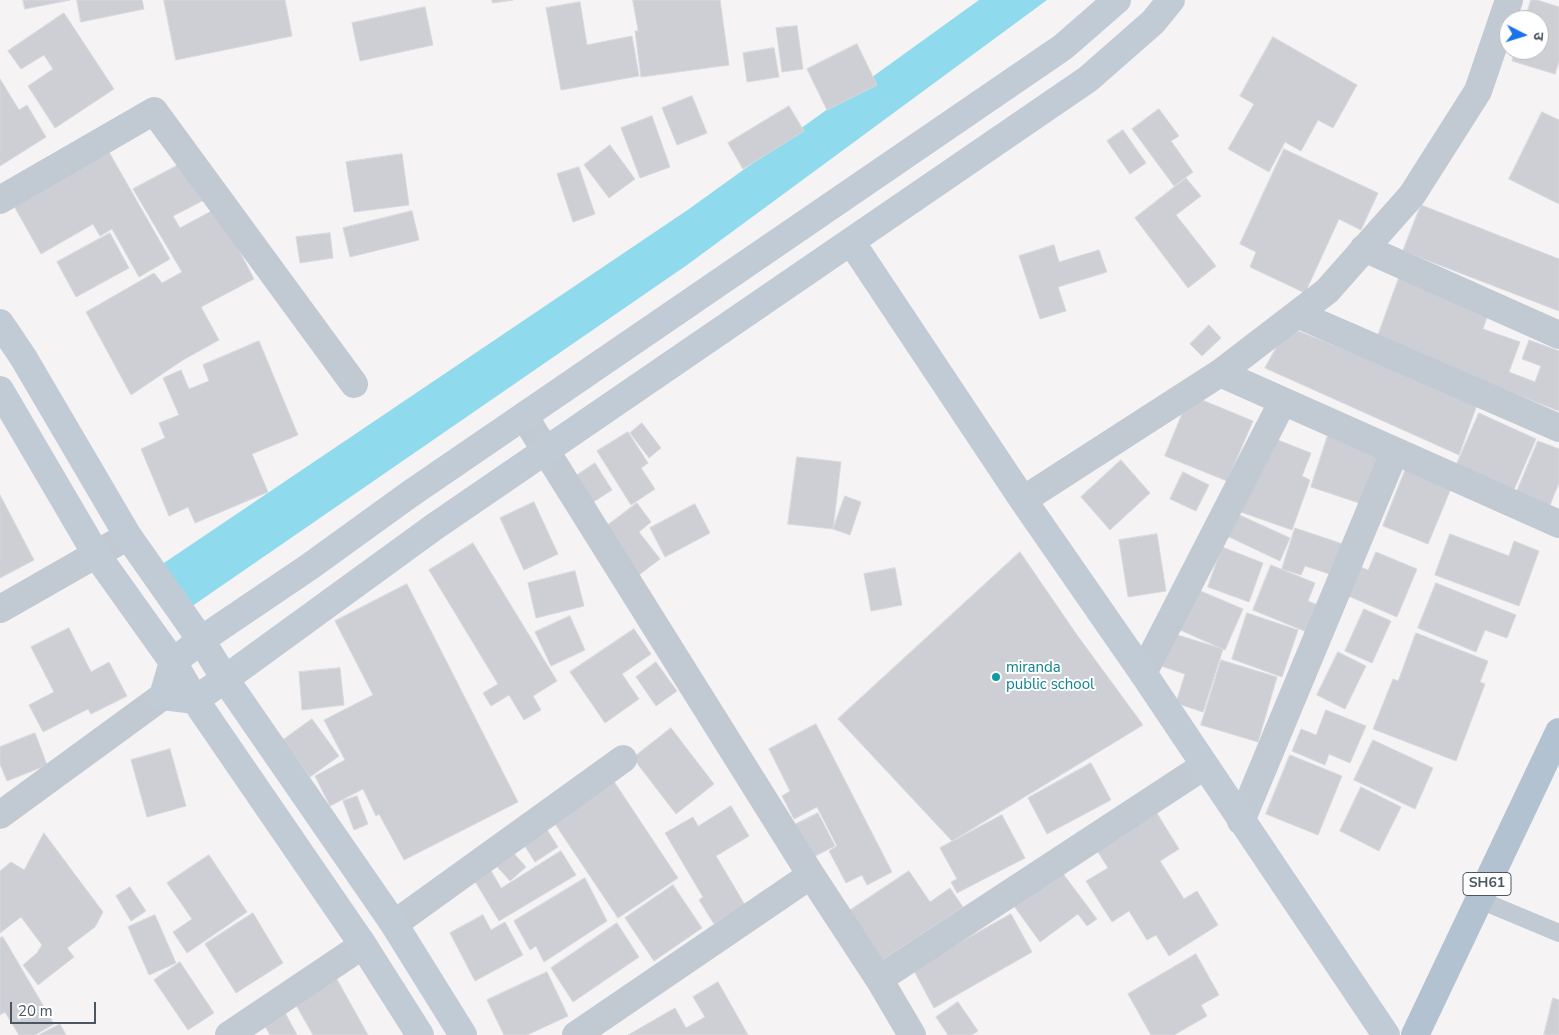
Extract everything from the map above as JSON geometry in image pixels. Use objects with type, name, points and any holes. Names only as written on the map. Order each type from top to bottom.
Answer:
[{"type":"main road","name":"SH61","points":[[1415,1035],[1559,732]]},
{"type":"street","points":[[0,815],[163,696],[173,662],[201,640],[309,567],[410,494],[1064,47],[1117,0]]},
{"type":"street","points":[[163,696],[195,700],[225,680],[434,527],[852,243],[1088,79],[1154,22],[1171,0]]},
{"type":"street","points":[[1023,500],[1220,373],[1327,292],[1412,195],[1478,91],[1509,0]]},
{"type":"street","points":[[0,200],[154,110],[354,384]]},
{"type":"street","points":[[852,243],[1023,500],[1143,673],[1386,1035]]},
{"type":"street","points":[[1364,248],[1559,335]]},
{"type":"street","points":[[1298,314],[1559,428]]},
{"type":"street","points":[[0,323],[23,357],[128,536],[394,924],[463,1035]]},
{"type":"street","points":[[1220,373],[1559,524]]},
{"type":"street","points":[[0,390],[96,554],[173,662],[195,700],[363,945],[420,1035]]},
{"type":"street","points":[[1143,673],[1283,401]]},
{"type":"street","points":[[524,416],[811,875],[879,979],[912,1035]]},
{"type":"street","points":[[1241,821],[1395,451]]},
{"type":"street","points":[[0,609],[128,536]]},
{"type":"street","points":[[394,924],[623,759]]},
{"type":"street","points":[[879,979],[1204,766]]},
{"type":"street","points":[[576,1035],[811,875]]},
{"type":"street","points":[[230,1035],[363,945]]},
{"type":"lane","points":[[1480,900],[1559,933]]},
{"type":"water","points":[[979,0],[1047,0],[687,265],[185,611],[155,569],[689,209]]},
{"type":"building","points":[[23,0],[70,0],[25,9]]},
{"type":"building","points":[[77,0],[142,0],[144,9],[81,22]]},
{"type":"building","points":[[164,0],[285,0],[292,36],[176,60]]},
{"type":"building","points":[[492,0],[513,0],[493,3]]},
{"type":"building","points":[[633,0],[720,0],[729,65],[641,77],[635,31],[638,31]]},
{"type":"building","points":[[1531,0],[1559,7],[1559,61],[1555,74],[1512,61],[1549,60],[1549,10],[1528,10]]},
{"type":"building","points":[[580,2],[587,45],[632,36],[639,76],[561,90],[546,8]]},
{"type":"building","points":[[425,7],[433,45],[360,61],[352,23]]},
{"type":"building","points":[[64,13],[114,89],[55,128],[28,86],[53,69],[44,55],[21,69],[8,51]]},
{"type":"building","points":[[797,26],[803,69],[782,72],[776,28]]},
{"type":"building","points":[[1273,37],[1357,85],[1333,128],[1318,120],[1301,151],[1285,142],[1269,172],[1228,149],[1254,104],[1240,96]]},
{"type":"building","points":[[857,44],[877,85],[827,110],[807,69]]},
{"type":"building","points":[[774,48],[779,77],[747,82],[743,53]]},
{"type":"building","points":[[0,79],[19,110],[27,105],[46,137],[0,166]]},
{"type":"building","points":[[692,96],[707,133],[677,145],[662,108]]},
{"type":"building","points":[[789,106],[804,131],[743,169],[728,143]]},
{"type":"building","points":[[1159,109],[1179,136],[1171,141],[1193,172],[1174,186],[1132,129]]},
{"type":"building","points":[[1542,112],[1559,120],[1559,204],[1509,179]]},
{"type":"building","points":[[652,116],[670,167],[640,178],[621,128]]},
{"type":"building","points":[[1123,130],[1146,163],[1130,174],[1107,141]]},
{"type":"building","points":[[610,145],[635,179],[609,198],[584,165]]},
{"type":"building","points":[[1284,149],[1378,193],[1361,230],[1339,219],[1305,293],[1250,267],[1256,252],[1240,244]]},
{"type":"building","points":[[109,152],[170,259],[139,277],[112,229],[100,236],[93,224],[41,254],[14,206]]},
{"type":"building","points":[[402,154],[409,205],[354,212],[346,162]]},
{"type":"building","points":[[184,162],[204,200],[173,216],[180,228],[217,208],[254,279],[201,307],[219,340],[183,360],[131,395],[86,312],[154,273],[162,283],[182,272],[133,189]]},
{"type":"building","points":[[579,167],[595,214],[573,222],[557,174]]},
{"type":"building","points":[[1186,178],[1201,196],[1176,215],[1216,266],[1188,288],[1135,218]]},
{"type":"building","points":[[1421,205],[1559,259],[1559,311],[1403,251]]},
{"type":"building","points":[[412,211],[419,240],[350,257],[343,228]]},
{"type":"building","points":[[110,233],[129,268],[76,297],[57,262]]},
{"type":"building","points":[[330,233],[333,258],[300,263],[296,237]]},
{"type":"building","points":[[1054,245],[1059,262],[1099,250],[1107,272],[1058,287],[1066,311],[1040,319],[1019,256]]},
{"type":"building","points":[[1400,275],[1490,308],[1483,329],[1520,342],[1509,372],[1535,382],[1541,366],[1522,359],[1529,340],[1559,351],[1559,411],[1376,341]]},
{"type":"building","points":[[1209,325],[1221,338],[1202,356],[1190,344]]},
{"type":"building","points":[[1288,327],[1478,402],[1459,455],[1265,368]]},
{"type":"building","points":[[259,341],[298,435],[252,454],[268,492],[195,523],[188,507],[169,516],[141,449],[165,438],[159,423],[179,415],[163,378],[181,370],[189,389],[209,381],[203,365]]},
{"type":"building","points":[[1190,395],[1253,421],[1227,481],[1165,456]]},
{"type":"building","points":[[1479,413],[1536,439],[1512,494],[1455,468]]},
{"type":"building","points":[[642,423],[661,448],[649,458],[630,433]]},
{"type":"building","points":[[628,432],[648,463],[641,468],[655,489],[631,505],[597,451]]},
{"type":"building","points":[[1328,435],[1384,453],[1368,506],[1311,487]]},
{"type":"building","points":[[1270,437],[1311,453],[1302,476],[1310,480],[1292,530],[1235,510]]},
{"type":"building","points":[[1538,441],[1559,449],[1559,483],[1548,510],[1515,496]]},
{"type":"building","points":[[797,457],[841,462],[833,529],[788,524]]},
{"type":"building","points":[[1121,460],[1150,493],[1110,530],[1081,497]]},
{"type":"building","points":[[595,463],[612,490],[587,506],[570,480]]},
{"type":"building","points":[[1406,468],[1452,486],[1428,544],[1383,526]]},
{"type":"building","points":[[1183,472],[1209,485],[1196,511],[1170,499]]},
{"type":"building","points":[[0,495],[34,560],[0,578]]},
{"type":"building","points":[[845,496],[861,502],[850,535],[833,529]]},
{"type":"building","points":[[534,502],[558,554],[524,570],[500,518]]},
{"type":"building","points":[[637,503],[651,522],[639,532],[660,559],[639,575],[604,528]]},
{"type":"building","points":[[695,504],[710,533],[665,557],[650,528]]},
{"type":"building","points":[[1235,513],[1290,538],[1280,561],[1225,535]]},
{"type":"building","points":[[1295,528],[1349,546],[1339,577],[1305,566],[1301,575],[1282,569]]},
{"type":"building","points":[[1157,534],[1166,591],[1128,597],[1119,540]]},
{"type":"building","points":[[1450,534],[1509,556],[1514,541],[1539,551],[1519,606],[1435,575]]},
{"type":"building","points":[[473,543],[557,681],[533,696],[541,710],[524,720],[509,695],[491,706],[483,693],[498,684],[429,570]]},
{"type":"building","points":[[1222,547],[1263,563],[1249,602],[1208,587]]},
{"type":"building","name":"miranda public school","points":[[1020,552],[1077,635],[1143,725],[952,841],[838,719]]},
{"type":"building","points":[[1376,552],[1417,569],[1397,617],[1346,595],[1358,566],[1368,570]]},
{"type":"building","points":[[1271,565],[1315,583],[1308,601],[1320,606],[1309,633],[1253,610]]},
{"type":"building","points":[[895,568],[902,605],[871,611],[864,574]]},
{"type":"building","points":[[575,571],[584,606],[536,618],[528,583]]},
{"type":"building","points":[[1436,583],[1516,615],[1507,638],[1485,630],[1476,652],[1418,628]]},
{"type":"building","points":[[407,584],[518,802],[404,860],[379,814],[376,816],[363,789],[330,806],[315,776],[345,760],[324,720],[373,695],[335,621]]},
{"type":"building","points":[[1196,589],[1243,609],[1225,650],[1178,629]]},
{"type":"building","points":[[1364,609],[1391,621],[1372,663],[1345,651]]},
{"type":"building","points":[[1247,613],[1298,630],[1282,677],[1232,659]]},
{"type":"building","points":[[570,616],[585,650],[551,666],[535,632]]},
{"type":"building","points":[[69,628],[91,672],[109,662],[127,696],[91,714],[88,709],[43,732],[29,705],[54,692],[31,647]]},
{"type":"building","points":[[634,629],[651,654],[622,674],[639,699],[605,723],[570,672]]},
{"type":"building","points":[[1168,632],[1223,649],[1203,712],[1176,703],[1185,674],[1158,665]]},
{"type":"building","points":[[1416,633],[1488,661],[1480,682],[1485,684],[1456,761],[1373,729],[1393,679],[1398,681]]},
{"type":"building","points":[[1338,652],[1366,666],[1345,709],[1317,695]]},
{"type":"building","points":[[1221,660],[1277,677],[1258,742],[1201,725]]},
{"type":"building","points":[[656,662],[677,691],[656,706],[636,677]]},
{"type":"building","points":[[340,668],[344,705],[302,710],[299,672]]},
{"type":"building","points":[[1326,710],[1366,726],[1350,763],[1329,754],[1325,765],[1292,751],[1301,729],[1316,735]]},
{"type":"building","points":[[312,719],[339,756],[310,777],[283,740]]},
{"type":"building","points":[[816,724],[892,872],[867,885],[862,875],[846,883],[829,851],[837,846],[817,807],[794,819],[782,796],[790,791],[769,749]]},
{"type":"building","points":[[671,728],[714,784],[676,814],[633,758]]},
{"type":"building","points":[[35,733],[47,765],[7,781],[0,764],[0,747]]},
{"type":"building","points":[[1373,740],[1433,768],[1415,809],[1354,780]]},
{"type":"building","points":[[170,749],[186,806],[147,817],[131,760]]},
{"type":"building","points":[[1290,755],[1342,776],[1318,835],[1266,814]]},
{"type":"building","points":[[1091,763],[1111,800],[1047,834],[1028,798]]},
{"type":"building","points":[[611,777],[678,878],[618,918],[551,818]]},
{"type":"building","points":[[1361,787],[1401,807],[1379,851],[1340,831]]},
{"type":"building","points":[[357,796],[368,824],[354,830],[343,801]]},
{"type":"building","points":[[731,806],[749,836],[716,856],[745,905],[714,924],[699,900],[703,897],[665,833],[693,817],[698,826]]},
{"type":"building","points":[[1155,810],[1179,849],[1160,861],[1184,899],[1197,891],[1218,925],[1169,956],[1156,935],[1147,940],[1129,911],[1112,922],[1086,881],[1108,868],[1095,847]]},
{"type":"building","points":[[818,813],[835,846],[807,860],[790,827]]},
{"type":"building","points":[[1002,815],[1025,858],[957,893],[951,882],[957,879],[940,848]]},
{"type":"building","points":[[544,825],[558,847],[535,862],[521,840]]},
{"type":"building","points":[[44,833],[103,912],[95,927],[67,948],[74,957],[38,985],[23,965],[37,953],[42,945],[21,917],[0,933],[0,871],[11,862],[24,870]]},
{"type":"building","points":[[509,848],[526,867],[510,881],[493,862]]},
{"type":"building","points":[[561,851],[576,875],[499,921],[470,873],[486,862],[501,888]]},
{"type":"building","points":[[209,855],[247,912],[187,953],[173,932],[192,919],[167,883]]},
{"type":"building","points":[[909,871],[930,902],[950,888],[963,907],[876,964],[843,915]]},
{"type":"building","points":[[1061,871],[1097,919],[1087,926],[1078,914],[1040,942],[1014,906]]},
{"type":"building","points":[[585,878],[607,921],[544,962],[536,946],[530,950],[514,921]]},
{"type":"building","points":[[673,885],[702,928],[654,961],[625,918]]},
{"type":"building","points":[[130,887],[146,911],[131,921],[116,896]]},
{"type":"building","points":[[253,913],[283,963],[236,993],[205,944]]},
{"type":"building","points":[[1011,914],[1032,952],[934,1008],[913,969]]},
{"type":"building","points":[[155,915],[176,963],[149,975],[128,927]]},
{"type":"building","points":[[483,915],[491,930],[505,922],[523,955],[475,981],[450,933]]},
{"type":"building","points":[[617,923],[639,957],[573,1002],[551,968]]},
{"type":"building","points":[[3,937],[54,1024],[35,1035],[19,1035],[5,1012],[0,1015],[0,938]]},
{"type":"building","points":[[1196,954],[1219,995],[1201,1005],[1207,1016],[1174,1035],[1151,1035],[1128,994]]},
{"type":"building","points":[[180,962],[214,1013],[188,1030],[154,980]]},
{"type":"building","points":[[547,972],[568,1016],[527,1035],[504,1035],[487,1000]]},
{"type":"building","points":[[334,974],[368,1035],[313,1035],[292,998]]},
{"type":"building","points":[[718,982],[748,1035],[628,1035],[675,1008],[686,1028],[705,1017],[693,997]]},
{"type":"building","points":[[1553,998],[1559,1000],[1559,1035],[1544,1035]]},
{"type":"building","points":[[958,1002],[978,1031],[972,1035],[948,1035],[936,1017]]},
{"type":"building","points":[[282,1007],[297,1035],[270,1035],[261,1019]]},
{"type":"building","points":[[60,1024],[66,1035],[39,1035]]},
{"type":"place","name":"miranda public school","points":[[996,677]]}]
